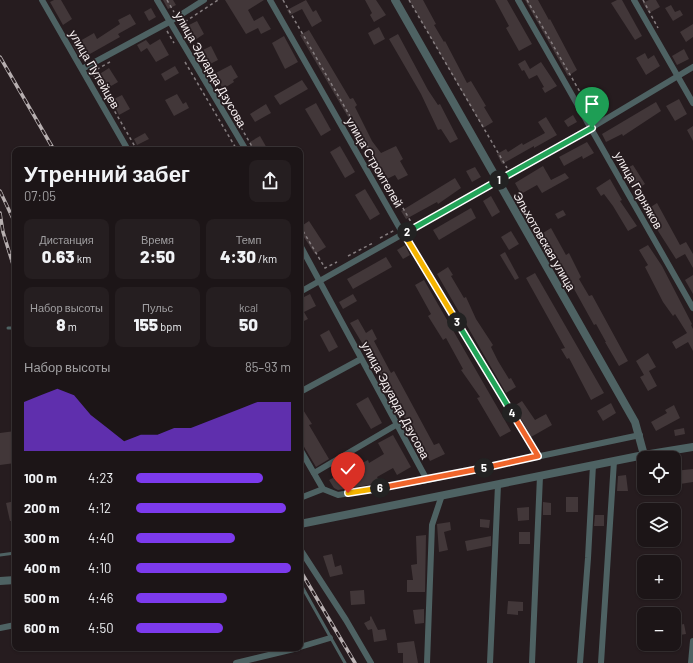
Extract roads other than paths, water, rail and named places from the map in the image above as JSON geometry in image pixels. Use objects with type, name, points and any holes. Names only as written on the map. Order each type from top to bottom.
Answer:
[{"type":"street","name":"улица Путейцев","points":[[42,0],[126,147]]},
{"type":"street","name":"улица Эдуарда Дзусова","points":[[158,0],[244,147]]},
{"type":"street","points":[[82,69],[171,21],[204,0]]},
{"type":"street","name":"улица Строителей","points":[[270,0],[399,227],[538,456]]},
{"type":"street","name":"Эльхотовская улица","points":[[395,0],[635,422],[640,435],[643,451]]},
{"type":"street","name":"улица Горняков","points":[[518,0],[693,308]]},
{"type":"street","points":[[634,0],[693,103]]},
{"type":"street","points":[[303,290],[592,128],[693,67]]},
{"type":"street","name":"улица Эдуарда Дзусова","points":[[303,251],[426,480]]},
{"type":"street","points":[[303,390],[361,360]]},
{"type":"street","points":[[314,473],[396,425]]},
{"type":"street","points":[[303,454],[323,489],[338,495],[426,480],[640,435]]},
{"type":"street","points":[[666,451],[693,446]]},
{"type":"street","points":[[303,524],[442,495],[498,486],[637,456]]},
{"type":"street","points":[[601,663],[614,461]]},
{"type":"street","points":[[580,663],[593,465]]},
{"type":"street","points":[[532,663],[540,476]]},
{"type":"street","points":[[490,663],[498,486]]},
{"type":"street","points":[[303,497],[323,489]]},
{"type":"street","points":[[427,663],[432,525],[442,495]]},
{"type":"street","points":[[303,554],[346,620],[371,663]]},
{"type":"street","points":[[0,582],[12,580]]},
{"type":"street","points":[[0,628],[12,626]]},
{"type":"street","points":[[303,647],[330,638]]},
{"type":"street","points":[[691,663],[693,641]]},
{"type":"street","points":[[236,663],[286,651]]},
{"type":"lane","points":[[0,555],[12,553]]},
{"type":"lane","points":[[303,588],[345,663]]},
{"type":"railway","points":[[0,57],[52,147]]},
{"type":"railway","points":[[0,191],[12,217]]},
{"type":"railway","points":[[0,213],[3,232],[12,261]]},
{"type":"railway","points":[[303,575],[355,663]]}]
